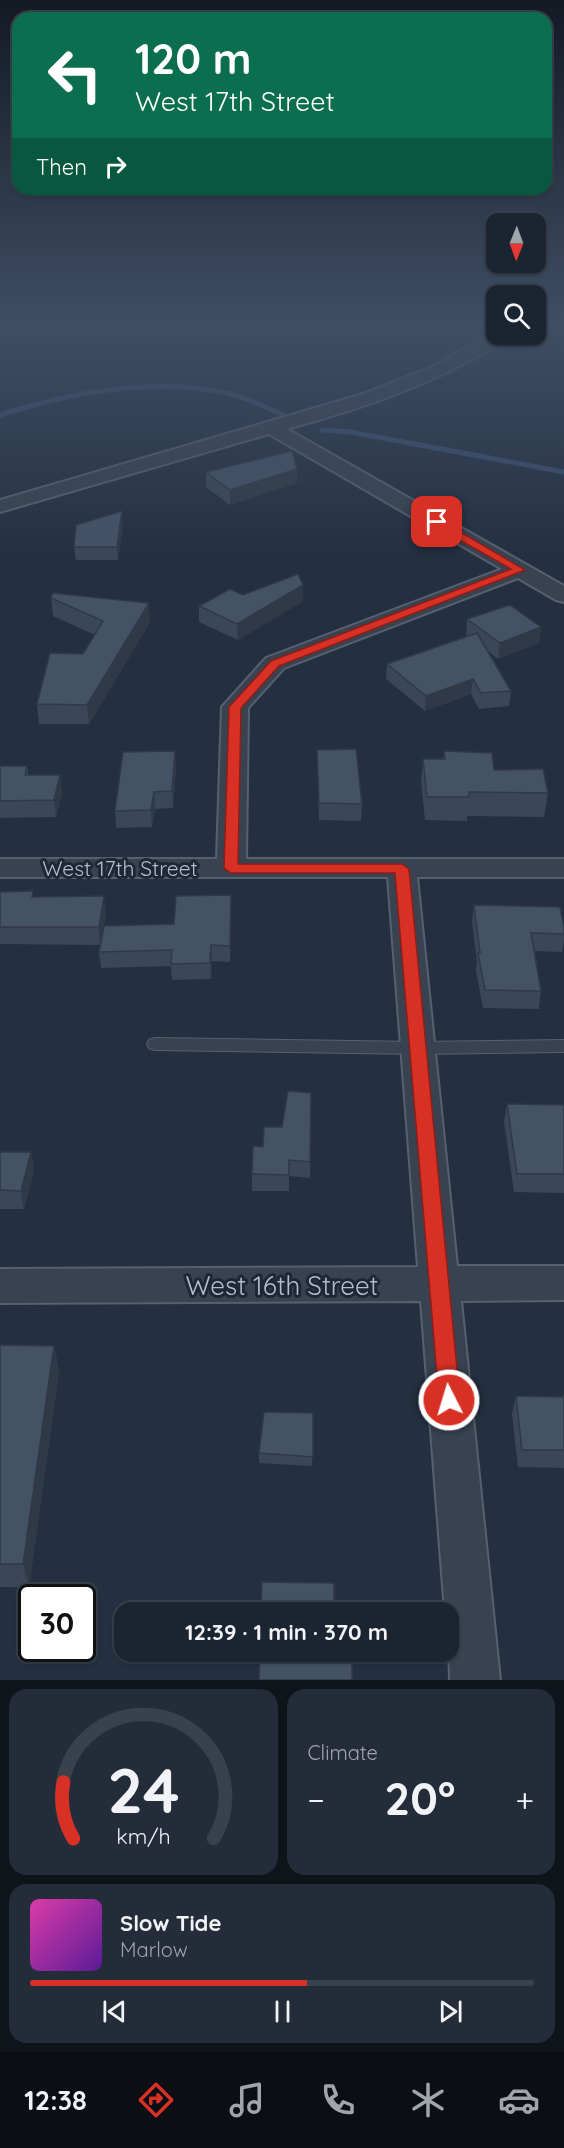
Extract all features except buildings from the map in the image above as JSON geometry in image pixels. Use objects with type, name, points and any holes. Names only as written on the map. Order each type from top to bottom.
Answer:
[{"type":"street","points":[[0,506],[272,428],[351,402]]},
{"type":"street","points":[[272,428],[564,595]]},
{"type":"street","points":[[231,868],[235,707],[275,663],[519,570]]},
{"type":"street","name":"West 17th Street","points":[[0,867],[564,868]]},
{"type":"street","points":[[402,869],[475,1680]]},
{"type":"street","name":"West 16th Street","points":[[0,1286],[564,1283]]},
{"type":"lane","points":[[155,1044],[418,1048],[564,1046]]},
{"type":"waterway","points":[[0,415],[45,402]]},
{"type":"waterway","points":[[255,402],[284,415]]},
{"type":"waterway","points":[[322,430],[351,432],[564,472]]},
{"type":"route","points":[[437,522],[519,570],[275,663],[235,707],[231,868],[402,869],[449,1400]]}]
